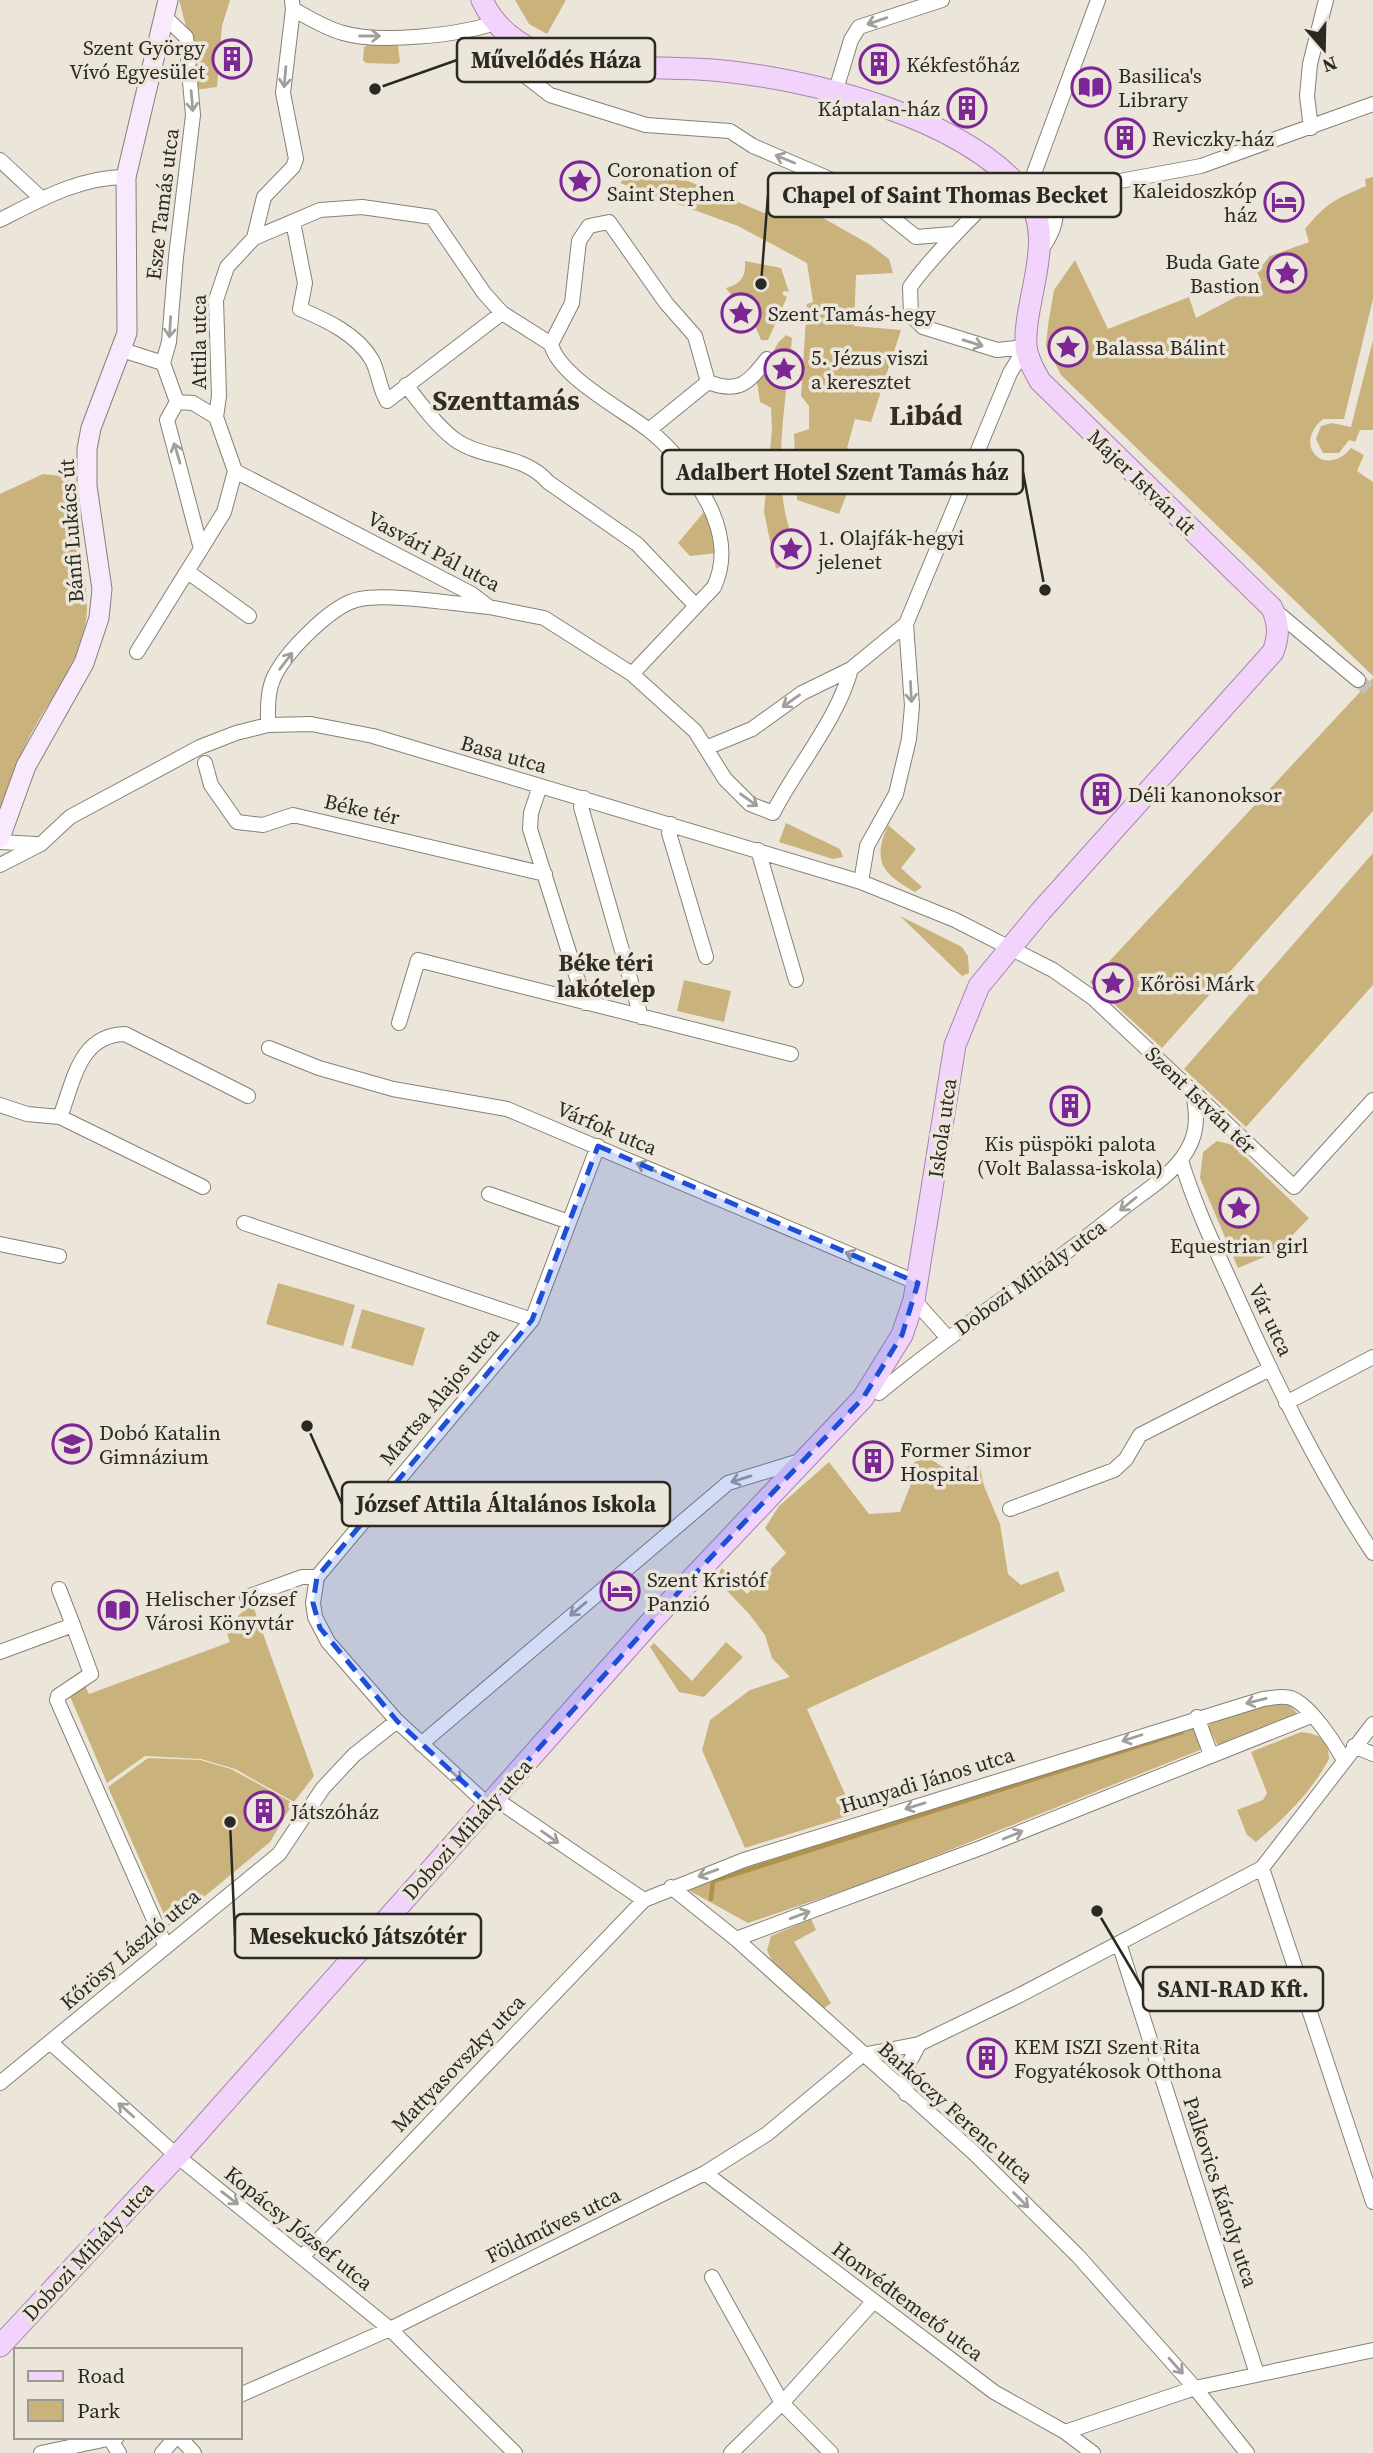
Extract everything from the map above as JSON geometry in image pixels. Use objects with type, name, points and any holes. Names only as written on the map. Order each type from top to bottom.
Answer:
[{"type":"main road","points":[[482,0],[495,23],[518,42],[560,58],[595,64],[747,74],[835,93],[905,115],[975,148],[1009,175],[1026,195],[1035,217],[1040,251],[1026,347]]},
{"type":"main road","name":"Bánfi Lukács út","points":[[0,840],[30,756],[84,663],[99,618],[102,589],[87,486],[87,449],[91,428],[127,332],[126,177],[167,9]]},
{"type":"main road","name":"Majer István út","points":[[1026,347],[1040,381],[1056,398],[1272,608]]},
{"type":"main road","points":[[1010,947],[1273,652],[1278,633],[1272,608]]},
{"type":"main road","name":"Iskola utca","points":[[916,1292],[955,1045],[979,986],[1010,947]]},
{"type":"main road","name":"Dobozi Mihály utca","points":[[0,2346],[177,2156],[688,1581],[863,1398],[902,1335],[916,1292]]},
{"type":"street","points":[[835,93],[851,40],[859,27],[942,0]]},
{"type":"street","points":[[1098,0],[1026,195],[1201,166],[1373,104]]},
{"type":"street","points":[[1311,128],[1307,96],[1310,64],[1326,0]]},
{"type":"street","points":[[254,238],[264,197],[293,167],[296,159],[283,93],[292,5],[325,26],[359,37],[444,33],[495,23]]},
{"type":"street","name":"Esze Tamás utca","points":[[163,363],[169,342],[193,115],[186,37],[167,9]]},
{"type":"street","points":[[518,42],[519,71],[545,92],[646,125],[730,131],[753,146],[860,192],[916,237],[953,234]]},
{"type":"street","points":[[0,160],[42,199]]},
{"type":"street","points":[[1009,175],[989,201],[953,234],[910,287],[911,315],[923,327],[998,350],[1026,347]]},
{"type":"street","points":[[0,220],[42,199],[101,177],[126,177]]},
{"type":"street","points":[[1040,251],[1054,232],[1057,208],[1054,192]]},
{"type":"street","name":"Attila utca","points":[[236,471],[216,417],[219,396],[216,300],[227,267],[254,238],[320,210],[362,207],[432,217],[484,293],[502,313]]},
{"type":"street","points":[[632,674],[714,587],[721,572],[723,552],[716,519],[696,481],[649,430],[573,373],[553,352],[551,344],[572,303],[579,241],[589,226],[603,221],[614,226],[666,303],[695,336],[708,382]]},
{"type":"street","points":[[293,222],[306,283],[300,309],[335,326],[366,352],[387,401],[502,313],[551,344]]},
{"type":"street","points":[[861,882],[867,846],[896,794],[904,766],[912,706],[906,624],[1010,373],[1026,347]]},
{"type":"street","points":[[122,350],[163,363],[177,401],[167,420],[201,549]]},
{"type":"street","points":[[708,382],[730,389],[738,387],[767,359]]},
{"type":"street","points":[[649,430],[708,382]]},
{"type":"street","points":[[406,385],[454,439],[539,471],[548,482],[638,544],[696,606]]},
{"type":"street","points":[[177,401],[193,403],[216,417]]},
{"type":"street","points":[[137,652],[224,512],[236,471]]},
{"type":"street","name":"Vasvári Pál utca","points":[[236,471],[472,594],[489,607],[544,618],[632,674],[695,731],[725,779],[750,804],[773,813],[793,774],[843,696],[851,669]]},
{"type":"street","points":[[188,572],[249,616]]},
{"type":"street","points":[[268,725],[268,698],[274,678],[310,632],[349,602],[370,598],[489,607]]},
{"type":"street","points":[[1272,608],[1358,680]]},
{"type":"street","points":[[706,748],[752,729],[803,693],[851,669],[906,624]]},
{"type":"street","name":"Basa utca","points":[[0,865],[41,844],[70,817],[200,747],[268,725],[311,724],[373,736],[861,882],[955,920],[1010,947]]},
{"type":"street","name":"Béke tér","points":[[205,763],[211,785],[237,822],[263,825],[293,816],[545,874]]},
{"type":"street","points":[[540,786],[531,813],[530,829],[585,1003]]},
{"type":"street","points":[[584,798],[581,807],[641,1017]]},
{"type":"street","points":[[671,824],[668,833],[706,957]]},
{"type":"street","points":[[0,840],[41,844]]},
{"type":"street","points":[[758,850],[796,980]]},
{"type":"street","name":"Szent István tér","points":[[1010,947],[1053,970],[1093,998],[1294,1187],[1373,1100]]},
{"type":"street","points":[[399,1023],[418,960],[792,1055]]},
{"type":"street","points":[[60,1117],[85,1053],[96,1040],[108,1035],[125,1034],[248,1096]]},
{"type":"street","name":"Várfok utca","points":[[269,1048],[318,1068],[393,1088],[507,1109],[598,1146],[916,1292]]},
{"type":"street","points":[[1181,1160],[1196,1132],[1197,1119],[1192,1091]]},
{"type":"street","points":[[0,1105],[27,1114],[60,1117],[204,1187]]},
{"type":"street","points":[[1196,1132],[1209,1124],[1225,1124]]},
{"type":"street","name":"Martsa Alajos utca","points":[[317,1577],[532,1320],[598,1146]]},
{"type":"street","name":"Dobozi Mihály utca","points":[[879,1393],[947,1337],[1059,1261],[1181,1160]]},
{"type":"street","name":"Vár utca","points":[[1181,1160],[1195,1203],[1286,1403],[1335,1495],[1373,1553]]},
{"type":"street","points":[[489,1194],[569,1222]]},
{"type":"street","points":[[244,1223],[532,1320]]},
{"type":"street","points":[[0,1244],[60,1256]]},
{"type":"street","points":[[916,1292],[947,1337]]},
{"type":"street","points":[[1286,1403],[1373,1357]]},
{"type":"street","points":[[1010,1509],[1114,1470],[1126,1459],[1140,1435],[1270,1369]]},
{"type":"street","points":[[421,1744],[728,1483],[806,1459]]},
{"type":"street","points":[[247,1597],[302,1577],[317,1577],[313,1603],[320,1628],[328,1643],[397,1721],[491,1802],[644,1900]]},
{"type":"street","points":[[59,1589],[91,1674],[58,1696],[57,1700],[166,1947]]},
{"type":"street","points":[[0,1652],[73,1625]]},
{"type":"street","name":"Hunyadi János utca","points":[[644,1900],[744,1860],[1197,1717],[1279,1697],[1291,1698],[1311,1716],[1328,1734],[1344,1760]]},
{"type":"street","points":[[736,1939],[983,1847],[1311,1716]]},
{"type":"street","points":[[1197,1717],[1211,1755]]},
{"type":"street","name":"Kőrösy László utca","points":[[0,2083],[279,1853],[323,1788],[354,1755],[397,1721]]},
{"type":"street","points":[[862,2055],[919,2044],[1262,1868],[1373,1724]]},
{"type":"street","points":[[1354,1746],[1373,1754]]},
{"type":"street","points":[[1262,1868],[1373,2202]]},
{"type":"street","name":"Barkóczy Ferenc utca","points":[[671,1887],[736,1939],[974,2153],[1078,2256],[1195,2388],[1247,2453]]},
{"type":"street","name":"Mattyasovszky utca","points":[[303,2256],[644,1900]]},
{"type":"street","name":"Palkovics Károly utca","points":[[1119,1943],[1257,2374]]},
{"type":"street","name":"Kopácsy József utca","points":[[50,2042],[177,2156],[390,2329],[515,2453]]},
{"type":"street","points":[[906,2094],[907,2067],[919,2044]]},
{"type":"street","name":"Földműves utca","points":[[242,2394],[390,2329],[705,2173],[766,2134],[862,2055]]},
{"type":"street","name":"Honvédtemető utca","points":[[705,2173],[994,2392],[1065,2432],[1093,2453]]},
{"type":"street","points":[[712,2277],[782,2403],[831,2453]]},
{"type":"street","points":[[731,2453],[782,2403],[874,2301]]},
{"type":"street","points":[[1065,2432],[1195,2388],[1373,2350]]},
{"type":"street","points":[[41,2453],[57,2452],[110,2439]]},
{"type":"street","points":[[162,2453],[175,2439]]},
{"type":"street","points":[[179,2439],[194,2453]]},
{"type":"highlighted area","points":[[598,1146],[918,1283],[902,1335],[863,1398],[693,1576],[488,1805],[397,1721],[320,1628],[313,1603],[317,1577],[532,1320]]},
{"type":"green space","points":[[179,0],[230,0],[222,26],[217,87],[194,90],[188,34]]},
{"type":"green space","points":[[515,0],[566,0],[547,34],[529,24]]},
{"type":"green space","points":[[398,46],[400,62],[366,63],[363,60],[364,47]]},
{"type":"green space","points":[[633,169],[660,169],[764,213],[823,218],[869,244],[889,259],[893,273],[856,275],[854,326],[901,330],[871,422],[855,419],[847,448],[862,455],[839,514],[797,500],[794,434],[809,429],[809,406],[801,396],[807,304],[813,302],[807,263],[738,226],[620,183]]},
{"type":"green space","points":[[1373,177],[1373,299],[1344,419],[1323,419],[1310,439],[1311,448],[1323,460],[1341,457],[1351,448],[1364,455],[1357,471],[1373,482],[1373,676],[1061,375],[1046,346],[1054,290],[1075,260],[1108,329],[1189,297],[1196,318],[1262,283],[1257,272],[1270,256],[1309,242],[1305,229],[1320,213],[1339,198],[1366,186],[1365,179]]},
{"type":"green space","points":[[745,261],[781,268],[789,292],[784,291],[782,294],[787,297],[768,340],[761,340],[756,328],[726,288],[742,279]]},
{"type":"green space","points":[[786,335],[792,338],[783,419],[781,479],[784,507],[791,533],[802,554],[776,569],[764,512],[772,430],[771,408],[760,402],[757,382],[778,343]]},
{"type":"green space","points":[[1373,340],[1373,430],[1360,430],[1355,442],[1349,440],[1339,453],[1323,453],[1316,439],[1321,426],[1332,423],[1351,427]]},
{"type":"green space","points":[[43,474],[69,477],[85,576],[85,627],[73,662],[22,753],[0,814],[0,494]]},
{"type":"green space","points":[[704,512],[710,519],[717,553],[690,556],[678,543]]},
{"type":"green space","points":[[1373,678],[1373,811],[1162,1048],[1090,982]]},
{"type":"green space","points":[[786,823],[840,849],[843,857],[833,859],[779,842]]},
{"type":"green space","points":[[888,825],[916,849],[901,868],[922,887],[915,892],[895,879],[883,865],[881,848]]},
{"type":"green space","points":[[1373,853],[1373,985],[1246,1127],[1184,1069]]},
{"type":"green space","points":[[900,916],[962,947],[968,956],[969,973],[962,976]]},
{"type":"green space","points":[[684,980],[731,991],[724,1022],[677,1011]]},
{"type":"green space","points":[[1217,1141],[1233,1145],[1309,1218],[1276,1252],[1238,1268],[1200,1178],[1203,1152]]},
{"type":"green space","points":[[278,1283],[355,1305],[343,1346],[266,1324]]},
{"type":"green space","points":[[362,1309],[425,1328],[413,1366],[351,1348]]},
{"type":"green space","points":[[929,1458],[952,1473],[974,1464],[980,1468],[984,1486],[1000,1524],[1008,1574],[1021,1585],[1058,1571],[1065,1591],[807,1709],[854,1814],[745,1848],[702,1750],[710,1720],[750,1690],[790,1677],[772,1658],[765,1635],[750,1615],[715,1578],[722,1568],[747,1594],[786,1553],[765,1528],[779,1506],[829,1462],[869,1514],[900,1512],[912,1481],[914,1462]]},
{"type":"green space","points":[[252,1603],[314,1776],[294,1802],[235,1769],[201,1759],[145,1756],[107,1783],[69,1694],[84,1684],[89,1694],[230,1642],[225,1628]]},
{"type":"green space","points":[[726,1642],[743,1657],[704,1697],[679,1692],[650,1647],[654,1643],[692,1681]]},
{"type":"green space","points":[[1285,1701],[1296,1712],[1295,1716],[1224,1744],[1217,1744],[1208,1727],[1213,1720]]},
{"type":"green space","points":[[1186,1727],[1196,1730],[1200,1750],[875,1880],[748,1923],[690,1891],[688,1886]]},
{"type":"green space","points":[[1301,1732],[1322,1739],[1329,1752],[1329,1759],[1297,1804],[1256,1842],[1247,1835],[1237,1810],[1263,1800],[1267,1793],[1251,1752]]},
{"type":"green space","points":[[148,1758],[200,1760],[231,1769],[293,1803],[270,1842],[169,1926],[108,1787]]},
{"type":"green space","points":[[811,1919],[816,1930],[794,1942],[831,2003],[822,2010],[772,1961],[767,1950],[771,1936]]},
{"type":"waterway","points":[[711,1899],[713,1881],[1182,1732]]},
{"type":"tunnel","points":[[1358,680],[1373,693]]},
{"type":"place","name":"Szent György Vívó Egyesület","points":[[232,59]]},
{"type":"place","name":"Kékfestőház","points":[[879,64]]},
{"type":"place","name":"Basilica's Library","points":[[1091,87]]},
{"type":"place","name":"Művelődés Háza","points":[[375,89]]},
{"type":"place","name":"Káptalan-ház","points":[[967,108]]},
{"type":"place","name":"Reviczky-ház","points":[[1125,138]]},
{"type":"place","name":"Coronation of Saint Stephen","points":[[580,181]]},
{"type":"place","name":"Kaleidoszkóp ház","points":[[1284,202]]},
{"type":"place","name":"Buda Gate Bastion","points":[[1287,273]]},
{"type":"place","name":"Chapel of Saint Thomas Becket","points":[[761,284]]},
{"type":"place","name":"Szent Tamás-hegy","points":[[741,313]]},
{"type":"place","name":"Balassa Bálint","points":[[1068,347]]},
{"type":"place","name":"5. Jézus viszi a keresztet","points":[[784,369]]},
{"type":"place","name":"1. Olajfák-hegyi jelenet","points":[[791,549]]},
{"type":"place","name":"Adalbert Hotel Szent Tamás ház","points":[[1045,590]]},
{"type":"place","name":"Déli kanonoksor","points":[[1101,794]]},
{"type":"place","name":"Kőrösi Márk","points":[[1113,983]]},
{"type":"place","name":"Kis püspöki palota (Volt Balassa-iskola)","points":[[1070,1106]]},
{"type":"place","name":"Equestrian girl","points":[[1239,1208]]},
{"type":"place","name":"József Attila Általános Iskola","points":[[307,1426]]},
{"type":"place","name":"Dobó Katalin Gimnázium","points":[[72,1444]]},
{"type":"place","name":"Former Simor Hospital","points":[[873,1461]]},
{"type":"place","name":"Szent Kristóf Panzió","points":[[620,1591]]},
{"type":"place","name":"Helischer József Városi Könyvtár","points":[[118,1610]]},
{"type":"place","name":"Játszóház","points":[[264,1811]]},
{"type":"place","name":"Mesekuckó Játszótér","points":[[230,1822]]},
{"type":"place","name":"SANI-RAD Kft.","points":[[1097,1911]]},
{"type":"place","name":"KEM ISZI Szent Rita Fogyatékosok Otthona","points":[[987,2058]]},
{"type":"district","name":"Szenttamás","points":[[506,400]]},
{"type":"district","name":"Libád","points":[[926,415]]},
{"type":"district","name":"Béke téri lakótelep","points":[[606,976]]}]
